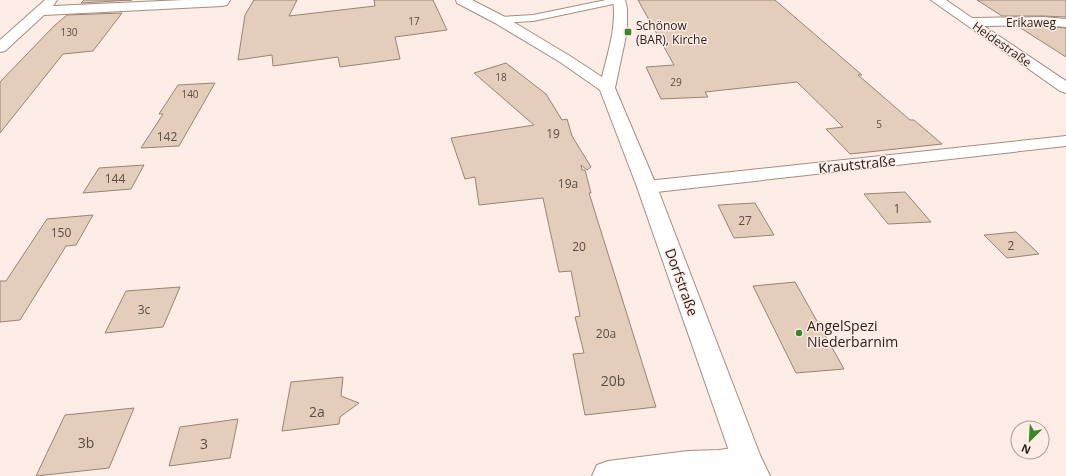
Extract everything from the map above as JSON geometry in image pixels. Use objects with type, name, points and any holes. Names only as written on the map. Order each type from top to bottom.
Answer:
[{"type":"street","points":[[0,48],[52,0]]},
{"type":"street","points":[[40,11],[222,2],[224,0]]},
{"type":"street","points":[[462,0],[500,20],[565,59],[607,88],[619,35],[622,7],[619,0]]},
{"type":"street","name":"Heidestraße","points":[[937,0],[1066,88]]},
{"type":"street","name":"Erikaweg","points":[[971,22],[1043,21],[1066,23]]},
{"type":"street","name":"Dorfstraße","points":[[607,88],[647,187],[750,468]]},
{"type":"street","name":"Krautstraße","points":[[647,187],[1066,141]]},
{"type":"street","points":[[608,476],[688,466],[719,465],[750,468]]},
{"type":"lane","points":[[500,20],[533,18],[619,0]]},
{"type":"building","points":[[84,0],[132,0],[81,3]]},
{"type":"building","points":[[254,0],[297,0],[289,16],[375,6],[374,0],[433,0],[447,30],[395,37],[400,59],[340,67],[338,57],[273,66],[272,55],[238,60],[245,15]]},
{"type":"building","points":[[638,0],[775,0],[862,75],[858,75],[910,120],[914,120],[942,144],[850,154],[826,129],[843,127],[797,82],[705,92],[708,97],[661,99],[646,67],[674,65]]},
{"type":"building","points":[[977,0],[1066,0],[1066,17],[1002,16]]},
{"type":"building","points":[[122,13],[93,51],[63,54],[0,133],[0,82],[54,26],[67,15]]},
{"type":"building","points":[[1043,26],[1066,28],[1066,57],[1019,27]]},
{"type":"building","points":[[506,63],[546,94],[562,120],[567,119],[572,136],[591,167],[587,170],[581,165],[582,170],[585,170],[591,193],[589,193],[656,407],[585,415],[573,354],[584,353],[575,317],[580,316],[571,271],[559,272],[543,198],[479,205],[475,177],[465,179],[451,138],[534,125],[474,73]]},
{"type":"building","points":[[215,83],[179,146],[141,148],[163,114],[159,114],[178,85]]},
{"type":"building","points":[[144,165],[131,189],[83,193],[99,168]]},
{"type":"building","points":[[905,192],[931,222],[888,224],[864,194]]},
{"type":"building","points":[[755,203],[774,235],[734,238],[718,205]]},
{"type":"building","points":[[93,215],[76,245],[66,246],[20,320],[0,322],[0,281],[6,281],[47,219]]},
{"type":"building","points":[[1016,232],[1039,254],[1007,258],[984,235]]},
{"type":"building","points":[[795,282],[844,369],[796,373],[753,286]]},
{"type":"building","points":[[180,287],[163,327],[105,333],[126,291]]},
{"type":"building","points":[[343,377],[341,396],[359,403],[340,417],[339,424],[282,431],[291,382]]},
{"type":"building","points":[[134,408],[109,468],[36,476],[65,415]]},
{"type":"building","points":[[238,419],[230,458],[169,466],[180,427]]},
{"type":"place","name":"Schönow (BAR), Kirche","points":[[628,32]]},
{"type":"place","name":"AngelSpezi Niederbarnim","points":[[799,333]]}]
